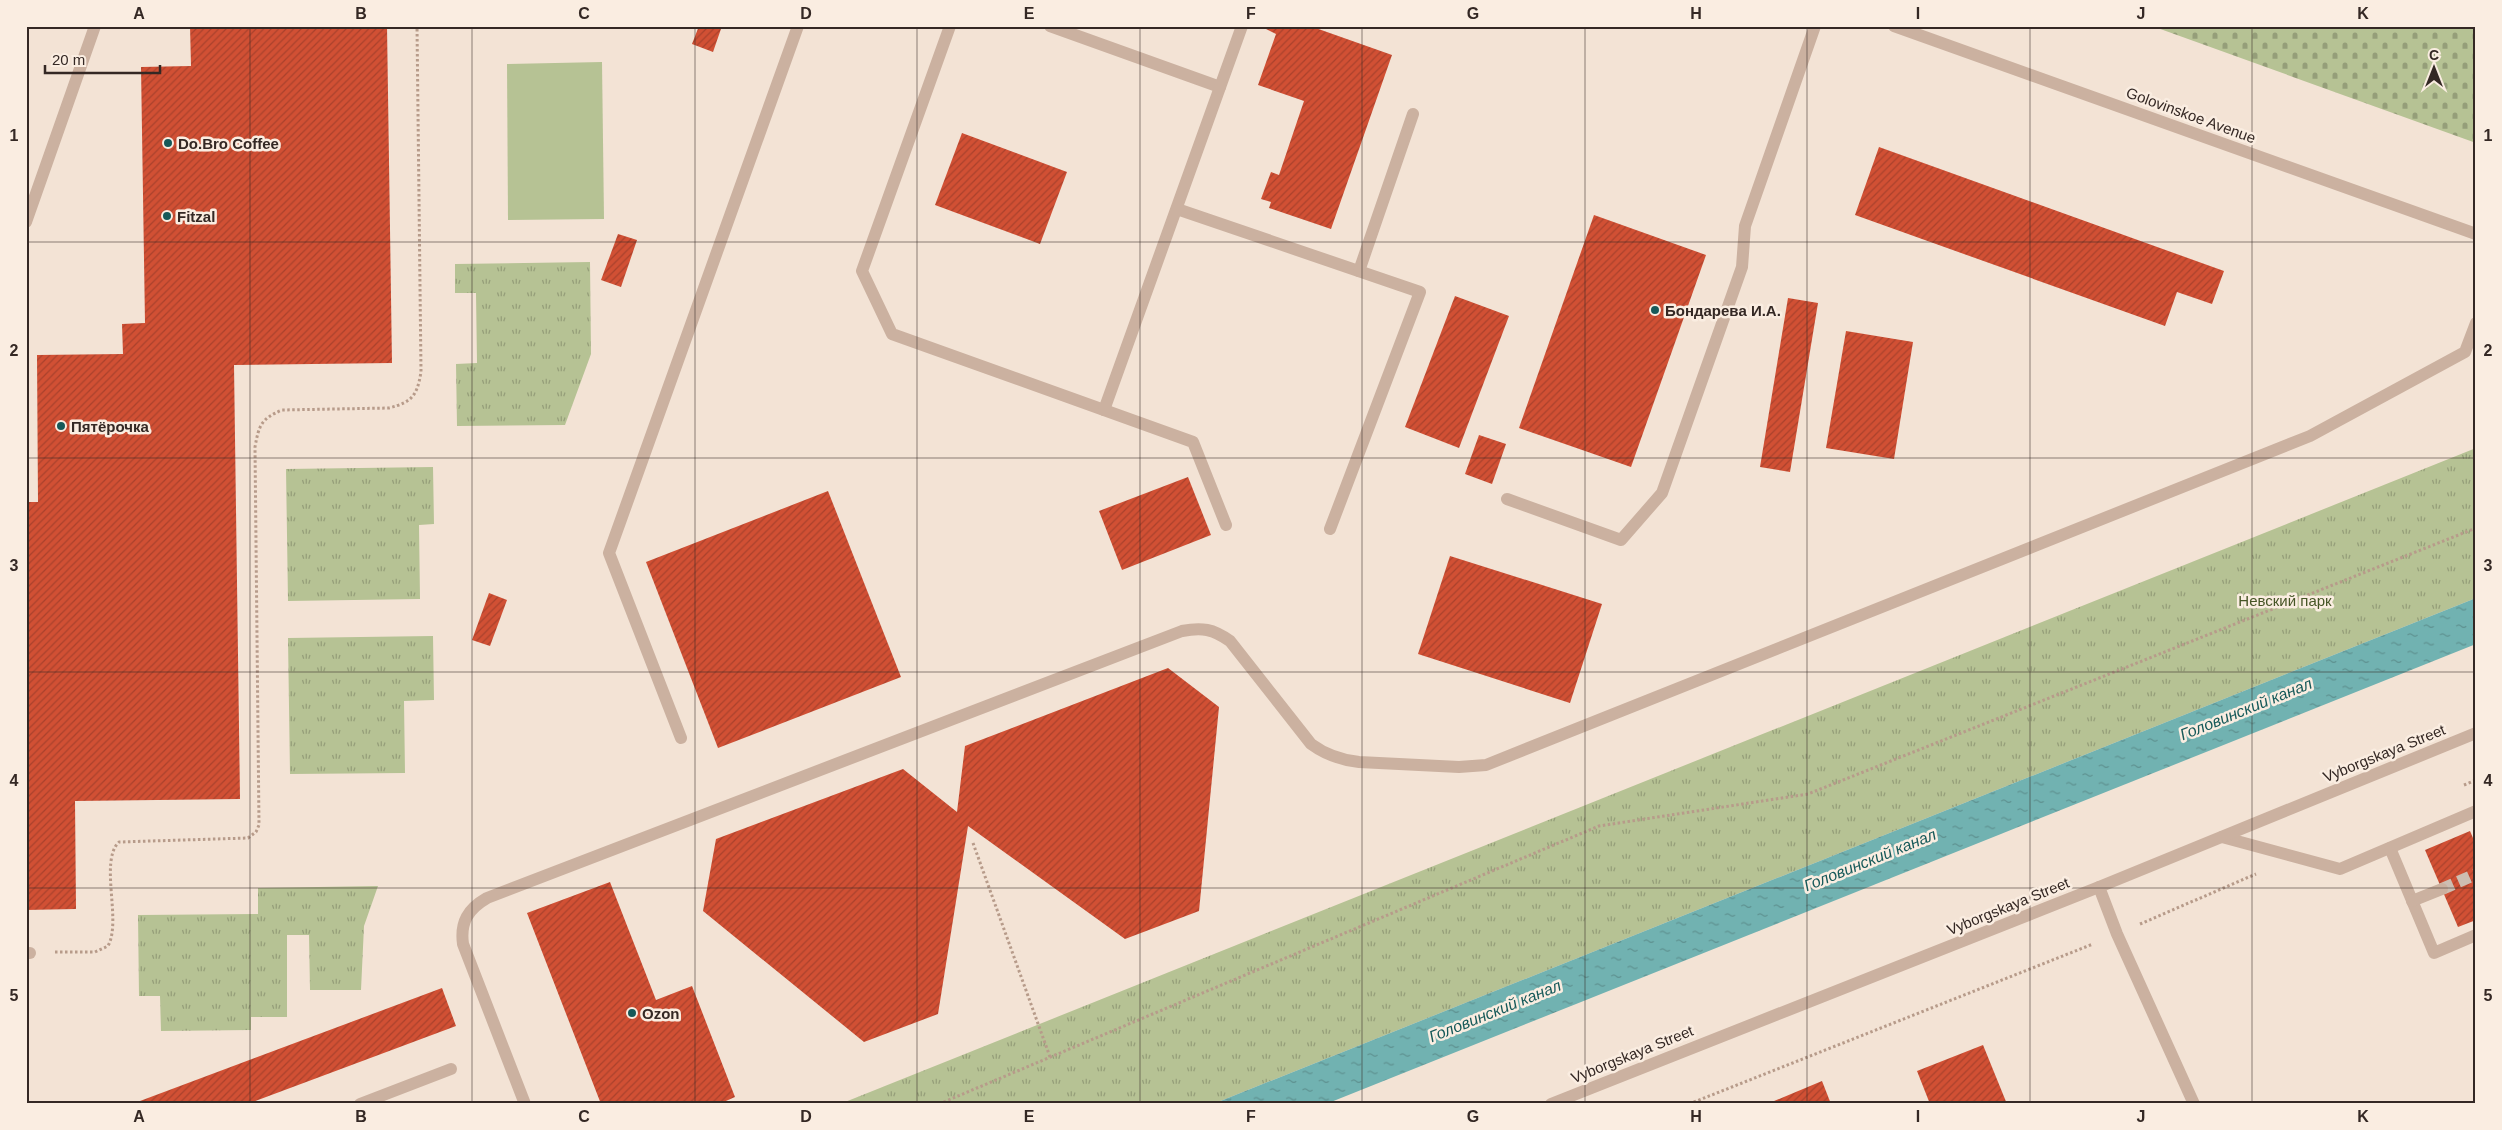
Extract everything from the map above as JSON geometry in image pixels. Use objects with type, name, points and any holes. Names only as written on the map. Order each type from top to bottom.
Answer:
[{"type":"street","points":[[26,222],[95,26]]},
{"type":"street","points":[[681,738],[608,553],[798,26]]},
{"type":"street","points":[[950,26],[862,270],[892,334],[1193,442],[1226,526]]},
{"type":"street","points":[[1050,26],[1220,87]]},
{"type":"street","points":[[1104,410],[1242,26]]},
{"type":"street","points":[[1507,499],[1621,540],[1662,493],[1742,267],[1745,226],[1815,26]]},
{"type":"street","name":"Golovinskoe Avenue","points":[[1894,26],[2476,234]]},
{"type":"street","points":[[1359,271],[1413,114]]},
{"type":"street","points":[[1177,209],[1420,292],[1330,529]]},
{"type":"street","points":[[525,1104],[462,944],[461,933],[467,914],[474,905],[487,898],[1173,635],[1196,628],[1218,632],[1230,641],[1311,744],[1320,751],[1346,760],[1359,762],[1459,767],[1486,765],[2310,436],[2465,352],[2476,323]]},
{"type":"street","name":"Vyborgskaya Street","points":[[1551,1104],[2099,887],[2476,733]]},
{"type":"street","points":[[2222,837],[2340,869],[2476,811]]},
{"type":"street","points":[[2390,848],[2434,953],[2476,935]]},
{"type":"street","points":[[2099,887],[2117,934],[2194,1104]]},
{"type":"street","points":[[2412,901],[2442,889]]},
{"type":"street","points":[[360,1104],[451,1068]]},
{"type":"path","points":[[28,953],[95,952],[108,946],[112,933],[111,853],[119,842],[248,838],[256,832],[259,825],[255,447],[259,427],[268,416],[282,410],[389,408],[406,404],[418,390],[421,372],[417,26]]},
{"type":"path","points":[[939,1104],[1599,826],[1808,794],[2476,528]]},
{"type":"path","points":[[973,843],[1050,1057]]},
{"type":"path","points":[[1689,1104],[2117,934]]},
{"type":"green space","points":[[2152,26],[2476,26],[2476,143]]},
{"type":"green space","points":[[602,62],[604,219],[508,220],[507,64]]},
{"type":"green space","points":[[590,262],[591,354],[565,425],[457,426],[456,364],[477,363],[476,293],[455,293],[455,264]]},
{"type":"green space","name":"Невский парк","points":[[2476,448],[2476,598],[1213,1104],[840,1104]]},
{"type":"green space","points":[[433,467],[434,524],[419,525],[420,599],[288,601],[286,469]]},
{"type":"green space","points":[[433,636],[434,700],[404,701],[405,773],[290,774],[288,638]]},
{"type":"green space","points":[[378,886],[364,926],[361,990],[310,990],[309,935],[287,935],[287,1017],[251,1017],[251,1030],[161,1031],[160,996],[139,996],[138,915],[258,914],[258,888]]},
{"type":"water","name":"Головинский канал","points":[[2476,598],[2476,644],[1326,1104],[1213,1104]]},
{"type":"building","points":[[190,26],[387,26],[392,363],[234,365],[240,799],[75,801],[76,909],[26,910],[26,502],[38,502],[37,355],[123,354],[122,324],[145,323],[141,67],[191,66]]},
{"type":"building","points":[[699,26],[722,26],[713,52],[692,44]]},
{"type":"building","points":[[1260,26],[1310,26],[1392,55],[1331,229],[1269,208],[1271,202],[1261,199],[1271,172],[1279,175],[1304,101],[1258,85],[1276,34]]},
{"type":"building","points":[[962,133],[1067,172],[1040,244],[935,205]]},
{"type":"building","points":[[1879,147],[2224,271],[2212,304],[2177,292],[2165,326],[1855,215]]},
{"type":"building","points":[[1594,215],[1706,255],[1631,467],[1519,428]]},
{"type":"building","points":[[618,234],[637,240],[621,287],[601,280]]},
{"type":"building","points":[[1455,296],[1509,316],[1459,448],[1405,427]]},
{"type":"building","points":[[1788,298],[1818,303],[1790,472],[1760,467]]},
{"type":"building","points":[[1846,331],[1913,342],[1894,459],[1826,448]]},
{"type":"building","points":[[1479,435],[1506,444],[1492,484],[1465,474]]},
{"type":"building","points":[[1188,477],[1211,535],[1122,570],[1099,511]]},
{"type":"building","points":[[828,491],[901,677],[718,748],[646,562]]},
{"type":"building","points":[[1450,556],[1602,604],[1570,703],[1418,654]]},
{"type":"building","points":[[489,593],[507,600],[490,646],[472,640]]},
{"type":"building","points":[[1168,668],[1219,707],[1199,911],[1125,939],[968,826],[938,1014],[864,1042],[703,911],[716,839],[903,769],[957,812],[965,746]]},
{"type":"building","points":[[2470,831],[2476,845],[2476,920],[2458,927],[2425,850]]},
{"type":"building","points":[[610,882],[656,1000],[692,986],[735,1097],[719,1104],[601,1104],[527,913]]},
{"type":"building","points":[[442,988],[456,1026],[247,1104],[132,1104]]},
{"type":"building","points":[[1983,1045],[2007,1104],[1930,1104],[1917,1071]]},
{"type":"building","points":[[1822,1081],[1831,1104],[1767,1104]]},
{"type":"tunnel","points":[[2442,889],[2476,874]]},
{"type":"place","name":"Do.Bro Coffee","points":[[168,143]]},
{"type":"place","name":"Fitzal","points":[[167,216]]},
{"type":"place","name":"Бондарева И.А.","points":[[1655,310]]},
{"type":"place","name":"Пятёрочка","points":[[61,426]]},
{"type":"place","name":"Ozon","points":[[632,1013]]}]
